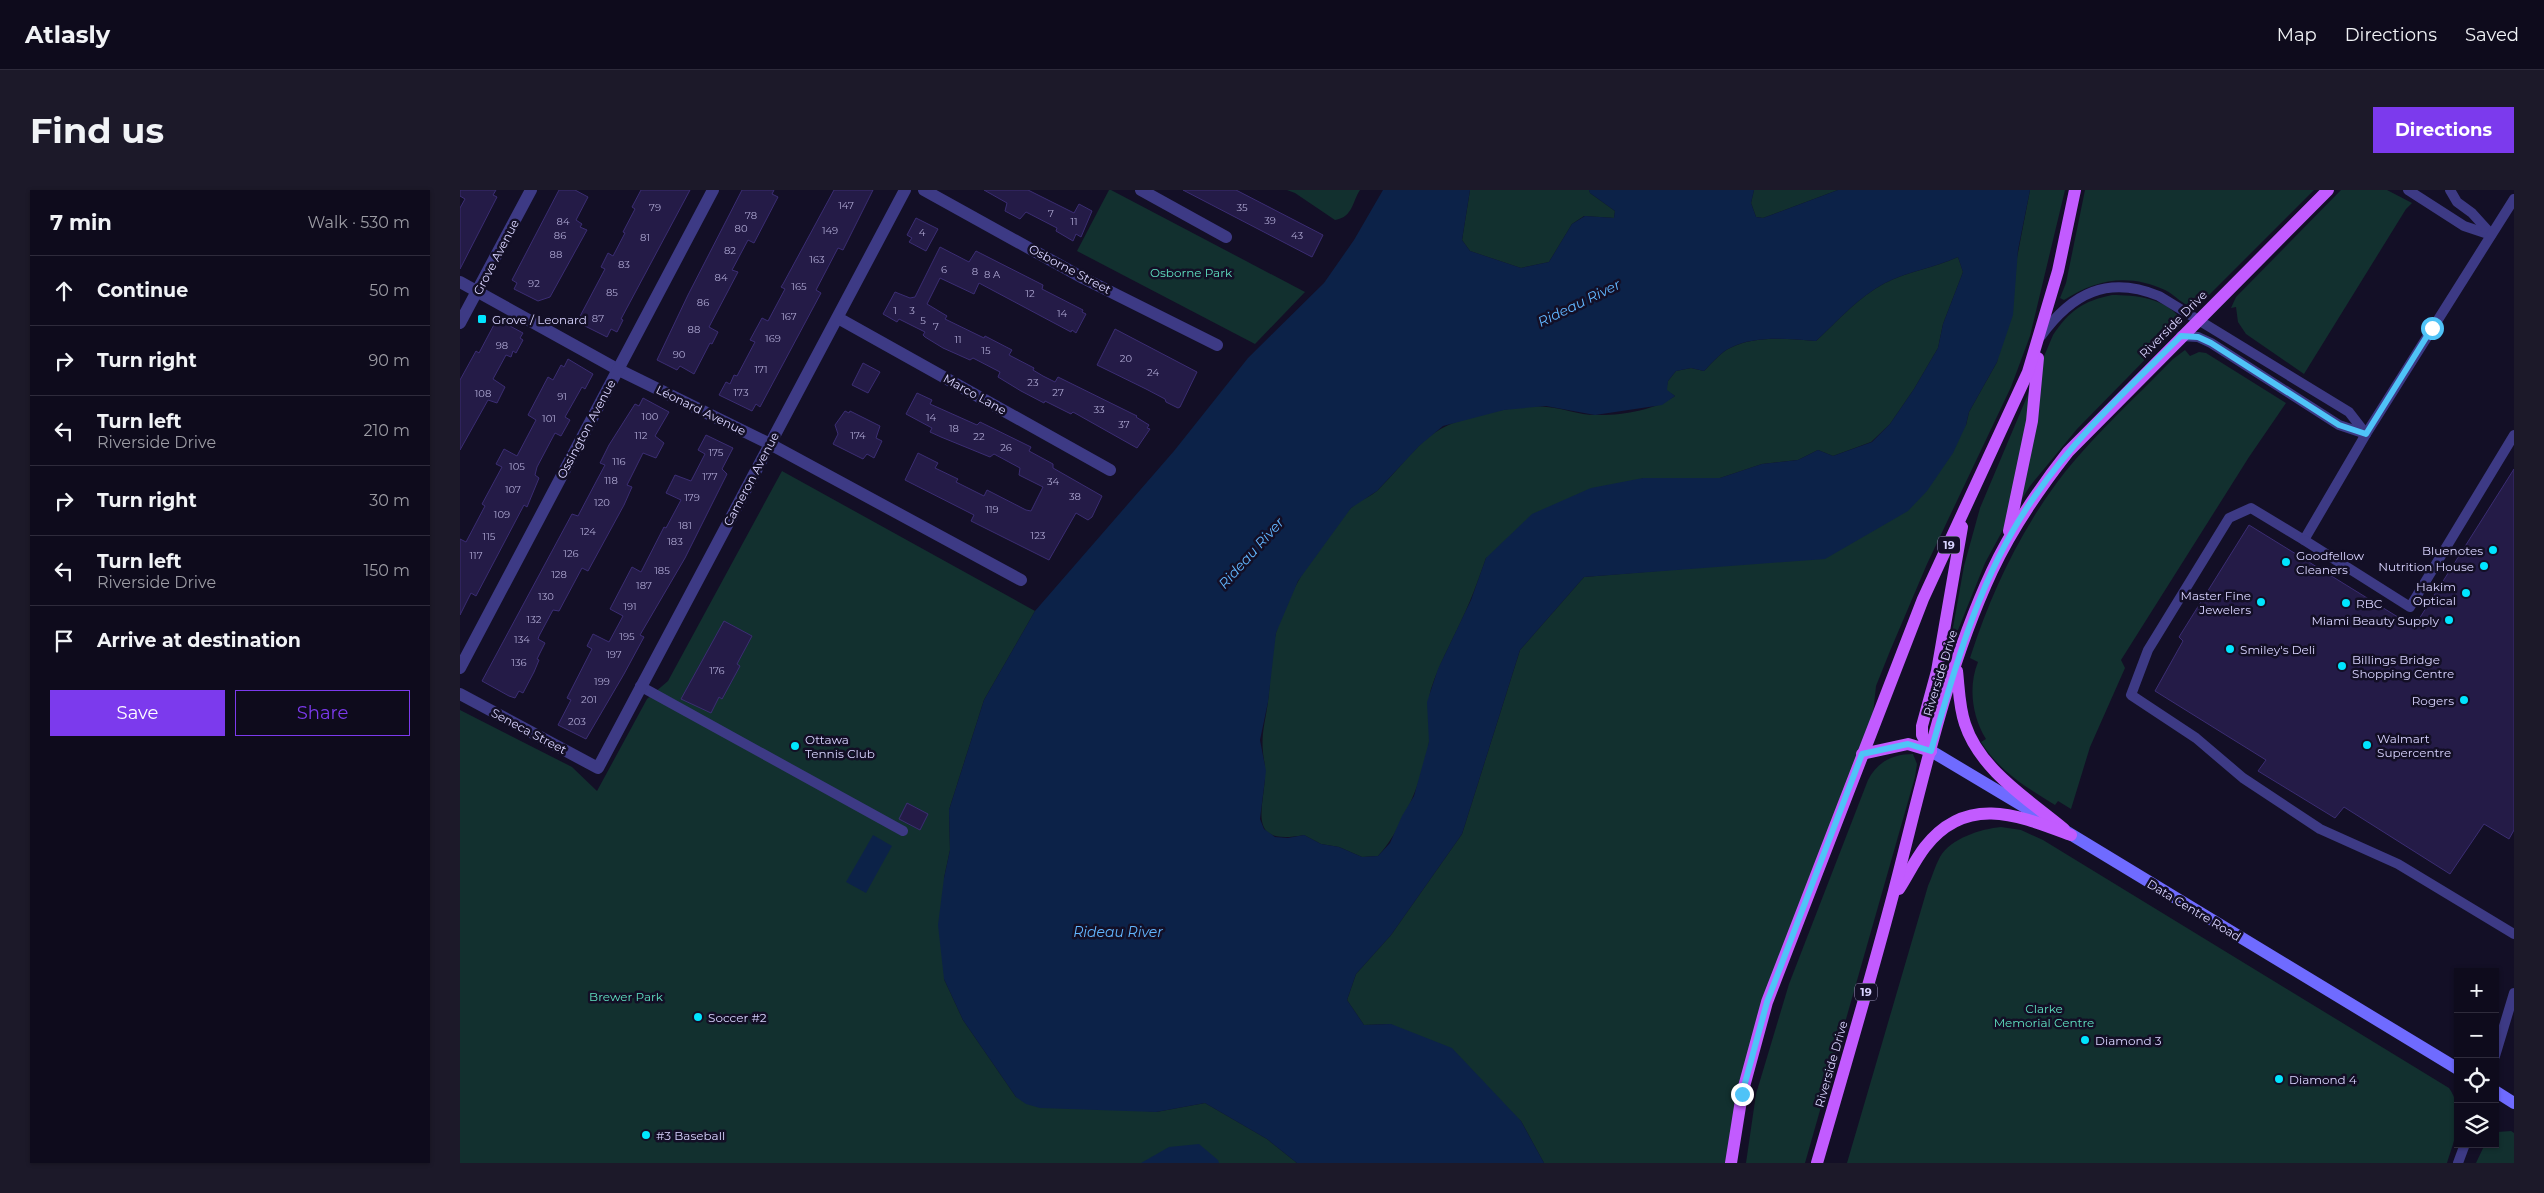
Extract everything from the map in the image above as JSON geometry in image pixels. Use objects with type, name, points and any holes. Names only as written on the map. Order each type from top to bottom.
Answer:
[{"type":"main road","name":"19","points":[[1731,1163],[1742,1094],[1767,1002],[1923,599],[2021,387],[2039,338],[2058,272],[2076,190]]},
{"type":"main road","name":"Riverside Drive","points":[[1817,1163],[1891,904],[1956,663],[1979,600],[2006,542],[2034,497],[2068,452],[2181,336],[2328,190]]},
{"type":"main road","points":[[2006,542],[2032,421],[2039,338]]},
{"type":"main road","points":[[1931,751],[1922,735],[1922,726],[1937,671],[1965,510]]},
{"type":"main road","points":[[1956,663],[1965,724],[1976,747],[1999,775],[2072,835]]},
{"type":"main road","points":[[1862,754],[1908,744],[1931,751]]},
{"type":"main road","name":"Data Centre Road","points":[[1931,751],[2454,1067]]},
{"type":"main road","points":[[1891,904],[1933,838],[1948,826],[1975,814],[2006,813],[2072,835]]},
{"type":"main road","points":[[2499,1094],[2514,1103]]},
{"type":"street","name":"Grove Avenue","points":[[460,323],[531,190]]},
{"type":"street","name":"Ossington Avenue","points":[[460,668],[712,190]]},
{"type":"street","name":"Cameron Avenue","points":[[598,768],[906,190]]},
{"type":"street","name":"Osborne Street","points":[[924,190],[1084,278],[1217,345]]},
{"type":"street","points":[[1141,190],[1226,237]]},
{"type":"street","name":"Léonard Avenue","points":[[460,282],[617,369],[770,444],[1021,580]]},
{"type":"street","name":"Marco Lane","points":[[838,318],[1110,470]]},
{"type":"street","name":"Seneca Street","points":[[460,694],[598,768]]},
{"type":"lane","points":[[2408,190],[2464,226],[2491,235]]},
{"type":"lane","points":[[2450,190],[2457,202],[2472,212],[2491,235]]},
{"type":"lane","points":[[2304,540],[2366,434],[2514,199]]},
{"type":"lane","points":[[2039,338],[2066,307],[2094,290],[2133,287],[2146,290],[2198,319],[2349,412],[2366,434]]},
{"type":"lane","points":[[2181,336],[2198,337],[2211,343],[2339,425],[2366,434]]},
{"type":"lane","points":[[2514,435],[2410,607],[2251,508],[2228,518],[2148,650],[2131,695],[2196,738],[2243,778],[2320,829],[2398,864],[2514,934]]},
{"type":"lane","points":[[640,686],[903,831]]},
{"type":"lane","points":[[2499,1043],[2514,993]]},
{"type":"lane","points":[[2458,1163],[2464,1148]]},
{"type":"green space","name":"Osborne Park","points":[[1109,190],[1305,292],[1255,344],[1077,251]]},
{"type":"green space","points":[[1287,190],[1360,190],[1349,212],[1335,220],[1295,193]]},
{"type":"green space","points":[[1470,190],[1589,190],[1590,193],[1615,211],[1614,218],[1584,216],[1572,224],[1549,262],[1521,268],[1470,251],[1462,240]]},
{"type":"green space","points":[[1754,190],[1838,190],[1763,218],[1756,217],[1751,203]]},
{"type":"green space","points":[[2030,190],[2065,190],[2030,336],[2011,387],[1927,564],[1876,686],[1871,732],[1767,1002],[1731,1163],[1544,1163],[1521,1121],[1391,1024],[1364,1025],[1347,1000],[1356,974],[1391,935],[1462,834],[1520,650],[1584,577],[1718,566],[1966,425],[1969,412],[1997,362]]},
{"type":"green space","points":[[2085,190],[2314,190],[2195,309],[2165,290],[2139,281],[2126,280],[2101,283],[2088,287],[2064,300],[2060,298],[2066,283]]},
{"type":"green space","points":[[2341,190],[2387,190],[2412,203],[2406,209],[2304,374],[2246,334],[2238,322],[2236,307],[2231,308],[2236,297]]},
{"type":"green space","points":[[1958,257],[1963,272],[1943,324],[1938,348],[1914,389],[1890,424],[1871,442],[1833,456],[1818,450],[1798,460],[1762,464],[1720,478],[1643,478],[1486,558],[1470,601],[1431,689],[1429,702],[1429,742],[1423,770],[1403,818],[1395,833],[1378,856],[1362,857],[1339,847],[1321,844],[1304,835],[1283,837],[1270,834],[1264,827],[1261,817],[1265,775],[1263,737],[1273,650],[1280,619],[1296,585],[1329,532],[1354,505],[1379,489],[1429,437],[1454,423],[1508,409],[1537,406],[1589,415],[1605,415],[1637,411],[1658,405],[1675,396],[1666,390],[1668,381],[1676,371],[1691,368],[1704,371],[1716,358],[1727,350],[1751,341],[1795,339],[1816,341],[1857,302],[1885,283]]},
{"type":"green space","points":[[2112,295],[2140,297],[2159,302],[2175,313],[2181,320],[2179,325],[2077,429],[2030,486],[1985,563],[1956,635],[1952,633],[1964,566],[1980,508],[2053,335],[2065,319],[2078,308],[2093,300]]},
{"type":"green space","points":[[2185,350],[2190,356],[2199,352],[2206,353],[2286,403],[2249,457],[2121,660],[2125,668],[2090,747],[2071,809],[2058,801],[2055,805],[2005,770],[1988,753],[1981,742],[1986,739],[1977,721],[1972,691],[1978,662],[1970,658],[1988,607],[2010,560],[2049,493],[2077,457],[2104,428],[2173,359]]},
{"type":"green space","name":"Brewer Park","points":[[782,471],[1035,611],[984,700],[949,810],[950,850],[944,878],[944,979],[963,1020],[1016,1097],[1156,1112],[1205,1103],[1267,1139],[1297,1163],[460,1163],[460,710],[572,767],[597,791],[647,699],[668,681]]},
{"type":"green space","points":[[1913,754],[1917,764],[1915,777],[1805,1163],[1746,1163],[1756,1094],[1789,984],[1868,780],[1876,768],[1886,760],[1892,757]]},
{"type":"green space","name":"Clarke Memorial Centre","points":[[2001,827],[2021,830],[2043,840],[2449,1088],[2454,1097],[2454,1140],[2447,1163],[1847,1163],[1928,886],[1938,860],[1951,845],[1976,832]]},
{"type":"green space","points":[[2511,1131],[2514,1133],[2514,1163],[2476,1163],[2483,1148],[2499,1148],[2499,1132]]},
{"type":"water","name":"Rideau River","points":[[1383,190],[1470,190],[1462,240],[1470,251],[1521,268],[1549,262],[1572,224],[1585,216],[1614,218],[1615,211],[1590,193],[1589,190],[1754,190],[1751,203],[1756,217],[1763,218],[1838,190],[2030,190],[2018,250],[2013,315],[1997,362],[1969,412],[1966,425],[1953,453],[1927,491],[1908,511],[1825,559],[1584,577],[1520,650],[1462,834],[1391,935],[1356,974],[1347,1000],[1364,1025],[1391,1024],[1452,1048],[1521,1121],[1544,1163],[1297,1163],[1267,1139],[1205,1103],[1156,1112],[1040,1108],[1026,1104],[1016,1097],[963,1020],[944,979],[938,925],[944,878],[950,850],[949,810],[984,700],[1035,611],[1174,451],[1248,358],[1324,283],[1354,240]],"holes":[[[1958,257],[1963,272],[1943,324],[1938,348],[1914,389],[1890,424],[1872,442],[1833,456],[1818,450],[1798,460],[1762,464],[1720,478],[1643,478],[1591,488],[1532,514],[1486,558],[1471,600],[1438,669],[1427,702],[1429,742],[1414,796],[1402,816],[1390,843],[1378,856],[1362,857],[1339,847],[1321,844],[1304,835],[1288,838],[1275,837],[1264,829],[1260,819],[1266,771],[1260,740],[1268,702],[1276,633],[1298,581],[1351,508],[1377,491],[1419,446],[1443,426],[1504,410],[1546,406],[1595,415],[1662,405],[1675,396],[1667,390],[1668,381],[1676,371],[1691,368],[1704,371],[1716,358],[1727,350],[1750,341],[1772,339],[1816,341],[1866,295],[1885,283]]]},
{"type":"water","points":[[873,835],[892,846],[866,893],[846,882]]},
{"type":"water","points":[[1199,1144],[1219,1163],[1141,1163],[1169,1147]]},
{"type":"building","points":[[460,190],[496,190],[493,195],[497,197],[460,269],[460,208],[465,199],[460,196]]},
{"type":"building","points":[[559,190],[575,190],[588,197],[576,220],[582,224],[580,227],[587,230],[550,297],[538,301],[514,289],[517,283],[512,280]]},
{"type":"building","points":[[641,190],[690,190],[621,319],[623,320],[617,332],[611,329],[607,337],[577,322],[605,269],[601,267],[608,253],[613,256],[625,233],[623,232],[635,209],[632,207]]},
{"type":"building","points":[[742,190],[774,190],[772,194],[778,197],[754,243],[748,240],[732,270],[738,272],[709,327],[718,332],[712,344],[710,343],[694,374],[680,366],[677,370],[657,360]]},
{"type":"building","points":[[834,190],[873,190],[843,250],[838,248],[816,290],[821,293],[760,407],[756,404],[752,411],[719,395],[726,382],[730,384],[734,375],[737,376],[755,342],[750,340],[762,318],[768,321],[785,289],[781,287]]},
{"type":"building","points":[[984,190],[1028,190],[1074,213],[1079,204],[1092,211],[1081,237],[1076,234],[1073,241],[1056,231],[1057,228],[1026,212],[1020,219],[1005,211],[1007,203]]},
{"type":"building","points":[[1183,190],[1236,190],[1323,235],[1312,257]]},
{"type":"building","points":[[916,218],[938,229],[926,251],[909,242],[912,238],[907,235]]},
{"type":"building","points":[[940,247],[969,262],[976,251],[1043,285],[1042,289],[1083,310],[1082,312],[1086,314],[1076,333],[1072,330],[1071,332],[979,283],[974,294],[940,278],[927,304],[947,316],[945,319],[1012,350],[1009,355],[1034,368],[1033,370],[1043,376],[1055,382],[1058,377],[1137,416],[1149,425],[1147,428],[1150,429],[1137,448],[1073,412],[1071,414],[1021,391],[998,377],[1000,372],[973,358],[970,360],[943,348],[925,337],[923,335],[925,332],[899,319],[897,322],[883,314],[895,292],[910,298],[915,297]]},
{"type":"building","points":[[497,319],[523,333],[520,338],[523,340],[516,353],[513,351],[511,357],[506,355],[493,379],[505,387],[497,403],[488,400],[460,450],[460,380],[476,351],[479,353]]},
{"type":"building","points":[[1115,329],[1197,372],[1180,407],[1178,408],[1166,402],[1165,399],[1097,365]]},
{"type":"building","points":[[568,359],[593,374],[585,389],[582,387],[565,417],[570,420],[561,436],[555,433],[537,467],[535,475],[539,478],[527,507],[524,505],[476,596],[471,593],[460,615],[460,539],[466,542],[485,506],[482,504],[502,467],[496,464],[504,449],[517,456],[536,420],[528,415],[548,377],[553,380],[561,365],[564,367]]},
{"type":"building","points":[[863,363],[880,372],[868,393],[852,385]]},
{"type":"building","points":[[917,393],[932,400],[930,404],[977,425],[980,422],[1031,447],[1029,451],[1053,464],[1053,468],[1102,496],[1092,517],[1088,520],[1076,513],[1049,560],[971,521],[974,515],[905,480],[918,453],[938,463],[935,468],[958,479],[956,482],[984,496],[987,490],[1026,510],[1031,511],[1043,487],[1019,475],[1020,468],[994,454],[990,457],[930,432],[932,428],[906,414]]},
{"type":"building","points":[[643,398],[669,412],[655,436],[664,443],[656,458],[643,453],[627,485],[632,487],[624,505],[588,571],[582,568],[559,611],[553,610],[539,636],[538,639],[545,643],[537,659],[539,660],[534,672],[523,693],[519,691],[515,698],[509,696],[482,681],[572,514],[578,516],[605,465],[600,463],[609,445],[635,404],[639,406]]},
{"type":"building","points":[[845,411],[849,413],[850,411],[880,426],[876,438],[882,441],[874,458],[867,454],[863,459],[833,444],[838,434],[835,425]]},
{"type":"building","points":[[706,435],[733,448],[722,469],[727,474],[685,558],[640,635],[644,637],[586,739],[558,725],[571,700],[567,698],[592,649],[587,646],[593,634],[609,642],[623,616],[610,609],[632,567],[641,572],[664,527],[666,528],[681,500],[666,493],[675,475],[691,481],[705,454],[698,450]]},
{"type":"building","name":"Billings Bridge Shopping Centre","points":[[2514,469],[2514,830],[2509,839],[2484,824],[2450,874],[2344,807],[2335,818],[2258,771],[2266,760],[2155,691],[2183,641],[2179,637],[2249,525],[2414,627]]},
{"type":"building","points":[[724,621],[752,636],[737,664],[740,666],[722,699],[719,697],[711,713],[681,699]]},
{"type":"building","points":[[907,803],[928,814],[920,830],[899,819]]},
{"type":"place","name":"Grove / Leonard","points":[[482,319]]},
{"type":"place","name":"Bluenotes","points":[[2493,550]]},
{"type":"place","name":"Goodfellow Cleaners","points":[[2286,562]]},
{"type":"place","name":"Nutrition House","points":[[2484,566]]},
{"type":"place","name":"Hakim Optical","points":[[2466,593]]},
{"type":"place","name":"Master Fine Jewelers","points":[[2261,602]]},
{"type":"place","name":"RBC","points":[[2346,603]]},
{"type":"place","name":"Miami Beauty Supply","points":[[2449,620]]},
{"type":"place","name":"Smiley's Deli","points":[[2230,649]]},
{"type":"place","name":"Billings Bridge Shopping Centre","points":[[2342,666]]},
{"type":"place","name":"Rogers","points":[[2464,700]]},
{"type":"place","name":"Walmart Supercentre","points":[[2367,745]]},
{"type":"place","name":"Ottawa Tennis Club","points":[[795,746]]},
{"type":"place","name":"Soccer #2","points":[[698,1017]]},
{"type":"place","name":"Diamond 3","points":[[2085,1040]]},
{"type":"place","name":"Diamond 4","points":[[2279,1079]]},
{"type":"place","name":"#3 Baseball","points":[[646,1135]]},
{"type":"route","points":[[1742,1094],[1767,1002],[1862,754],[1899,744],[1916,745],[1931,751],[1956,663],[1992,569],[2006,542],[2034,497],[2068,452],[2181,336],[2198,337],[2211,343],[2339,425],[2366,434],[2432,328]]}]
